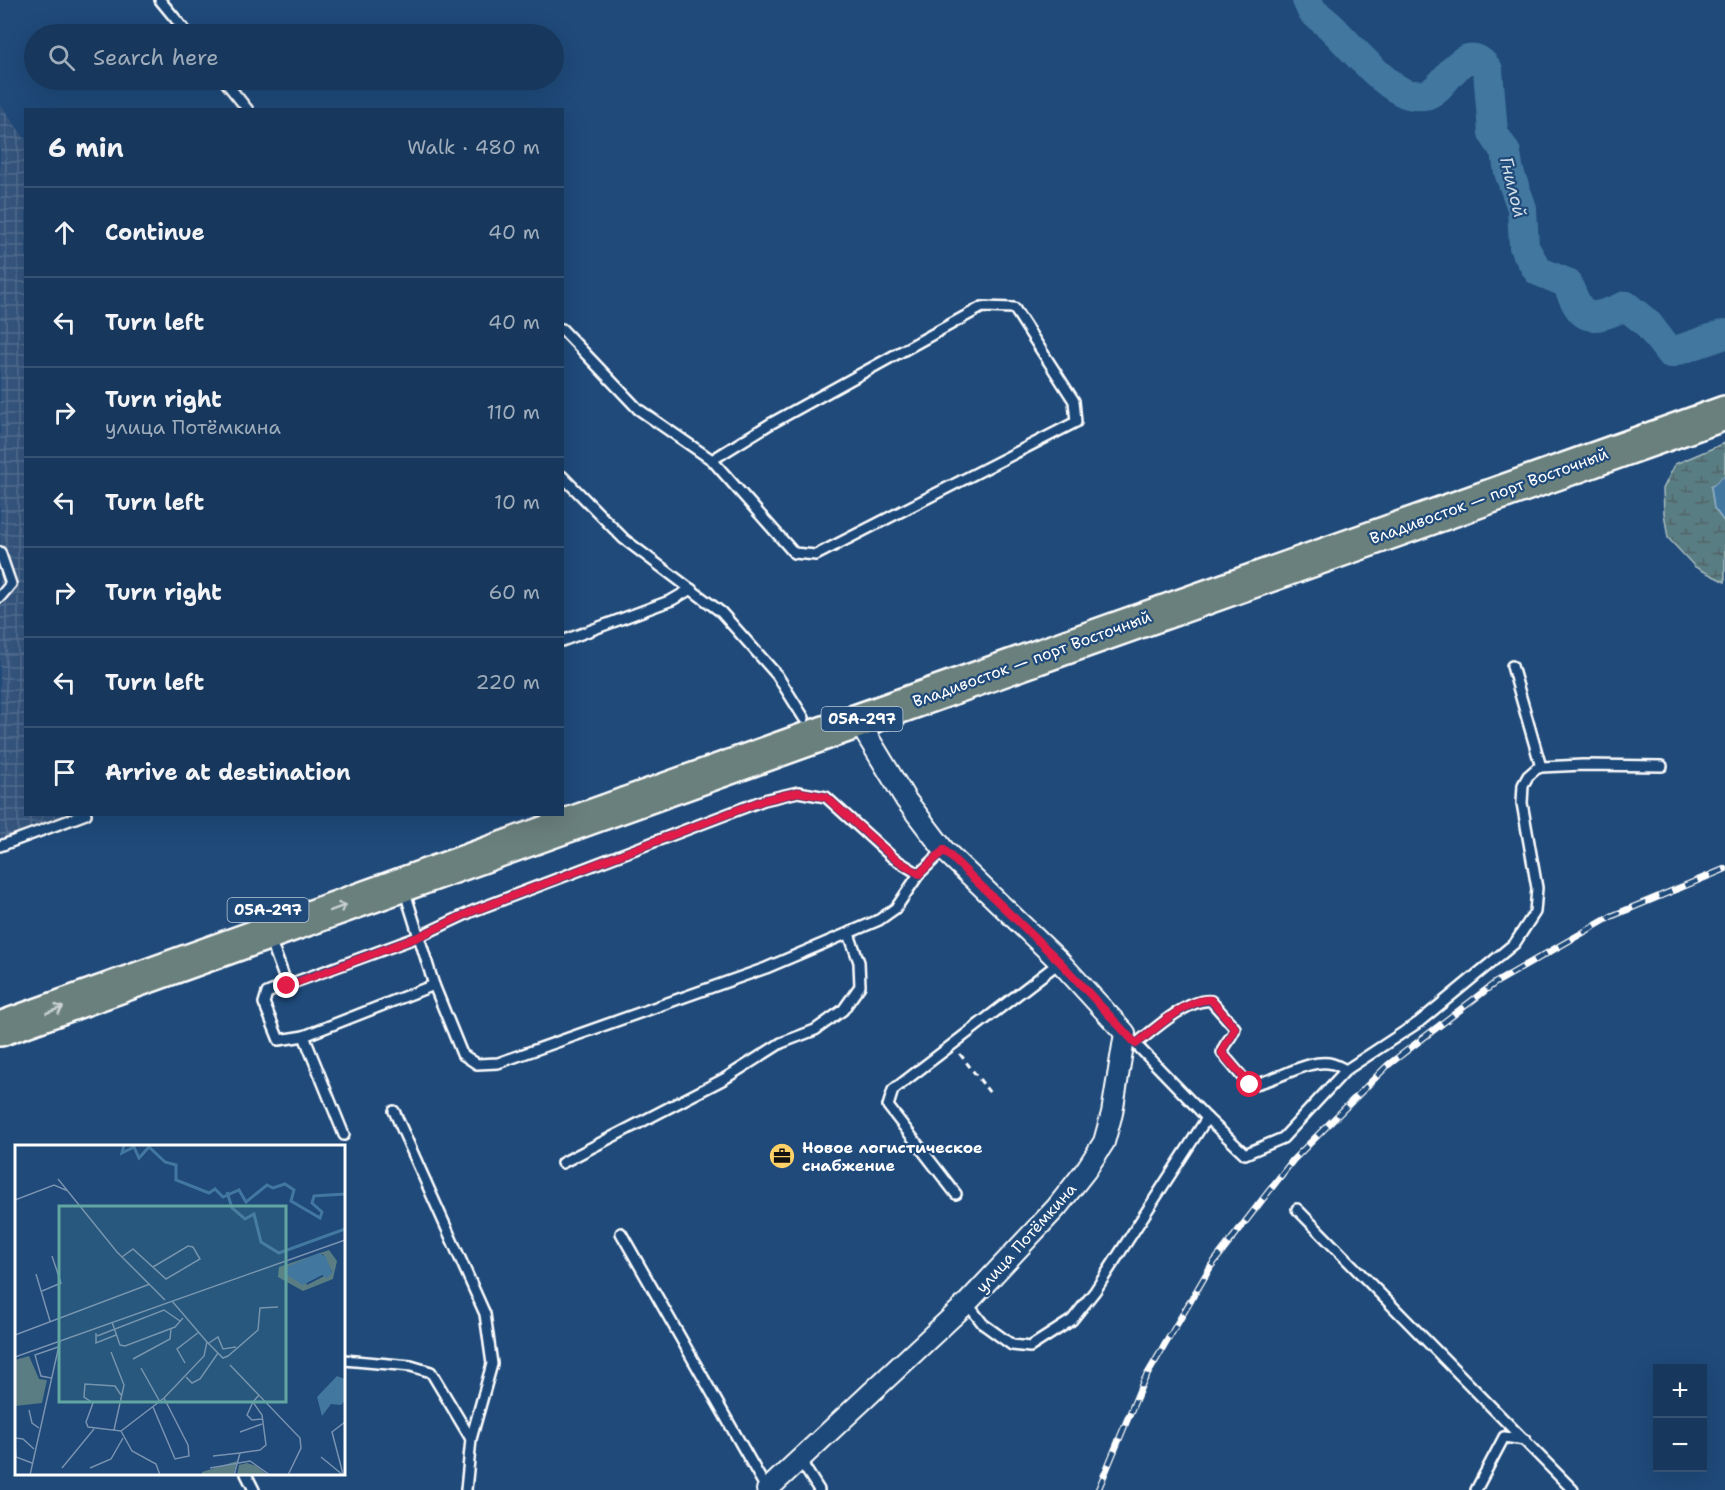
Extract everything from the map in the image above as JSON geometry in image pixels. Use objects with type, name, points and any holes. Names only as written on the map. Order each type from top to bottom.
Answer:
[{"type":"highway","name":"Владивосток — порт Восточный","points":[[564,804],[1725,391]]},
{"type":"highway","name":"Владивосток — порт Восточный","points":[[3,1024],[268,933],[1725,412]]},
{"type":"highway","name":"Владивосток — порт Восточный","points":[[3,1024],[531,816]]},
{"type":"street","points":[[858,721],[906,800],[944,850],[1060,962],[1131,1039]]},
{"type":"street","name":"улица Потёмкина","points":[[767,1490],[967,1303],[1057,1207],[1086,1170],[1104,1142],[1131,1039]]},
{"type":"lane","points":[[160,0],[180,24]]},
{"type":"lane","points":[[232,90],[246,108]]},
{"type":"lane","points":[[564,331],[638,409],[712,460],[794,553],[816,555],[1076,422],[1074,401],[1014,308],[982,307],[770,424],[712,460]]},
{"type":"lane","points":[[564,478],[624,539],[721,612],[777,675],[804,718]]},
{"type":"lane","points":[[0,552],[11,584],[0,597]]},
{"type":"lane","points":[[564,640],[672,600],[691,589]]},
{"type":"lane","points":[[1512,666],[1541,768]]},
{"type":"lane","points":[[1346,1070],[1332,1063],[1318,1064],[1298,1069],[1261,1084],[1250,1085],[1222,1053],[1222,1048],[1234,1034],[1235,1028],[1211,1000],[1205,999],[1195,1002],[1131,1039],[1245,1154],[1283,1138],[1346,1070],[1419,1022],[1515,943],[1536,912],[1537,888],[1522,803],[1523,785],[1528,776],[1541,768],[1583,765],[1662,766]]},
{"type":"lane","points":[[434,985],[304,1036],[279,1040],[264,1003],[267,993],[418,937],[473,911],[764,800],[798,792],[826,797],[894,858],[919,874]]},
{"type":"lane","points":[[0,846],[81,816]]},
{"type":"lane","points":[[403,885],[434,985],[462,1054],[477,1064],[498,1063],[766,968],[879,920],[896,908],[919,874],[944,850]]},
{"type":"lane","points":[[268,933],[287,986]]},
{"type":"lane","points":[[562,1162],[724,1079],[781,1043],[815,1030],[843,1010],[860,986],[859,962],[849,934]]},
{"type":"lane","points":[[956,1194],[888,1106],[893,1090],[1060,962]]},
{"type":"lane","points":[[304,1036],[344,1135]]},
{"type":"lane","points":[[394,1111],[485,1314],[492,1364],[471,1439],[466,1490]]},
{"type":"lane","points":[[967,1303],[983,1324],[1012,1345],[1030,1347],[1072,1320],[1095,1291],[1207,1118]]},
{"type":"lane","points":[[1297,1209],[1573,1490]]},
{"type":"lane","points":[[621,1233],[767,1490]]},
{"type":"lane","points":[[345,1360],[411,1366],[431,1372],[471,1439]]},
{"type":"lane","points":[[1476,1490],[1504,1437],[1525,1440]]},
{"type":"lane","points":[[800,1460],[819,1490]]},
{"type":"lane","points":[[247,1475],[255,1490]]},
{"type":"path","points":[[953,1046],[990,1093]]},
{"type":"shaded area","points":[[0,104],[24,137],[24,816],[66,816],[0,841]]},
{"type":"shaded area","points":[[1725,475],[1725,523],[1714,508],[1711,487]]},
{"type":"green space","points":[[1725,443],[1725,475],[1711,487],[1714,508],[1725,523],[1725,582],[1695,567],[1668,538],[1663,489],[1675,464]]},
{"type":"waterway","name":"Гнилой","points":[[1307,0],[1312,11],[1373,70],[1405,93],[1428,94],[1435,90],[1456,67],[1471,58],[1479,61],[1488,70],[1493,133],[1506,153],[1509,172],[1522,208],[1524,247],[1538,271],[1567,283],[1582,312],[1594,316],[1603,315],[1626,306],[1647,323],[1670,353],[1725,334]]},
{"type":"railway","points":[[1098,1490],[1143,1382],[1211,1266],[1293,1160],[1388,1065],[1495,983],[1612,916],[1725,869]]},
{"type":"place","name":"Новое логистическое снабжение","points":[[782,1156]]},
{"type":"route","points":[[287,986],[418,937],[473,911],[764,800],[798,792],[826,797],[894,858],[919,874],[944,850],[1060,962],[1136,1044],[1195,1002],[1211,1000],[1235,1028],[1234,1034],[1222,1048],[1222,1053],[1250,1085]]}]
